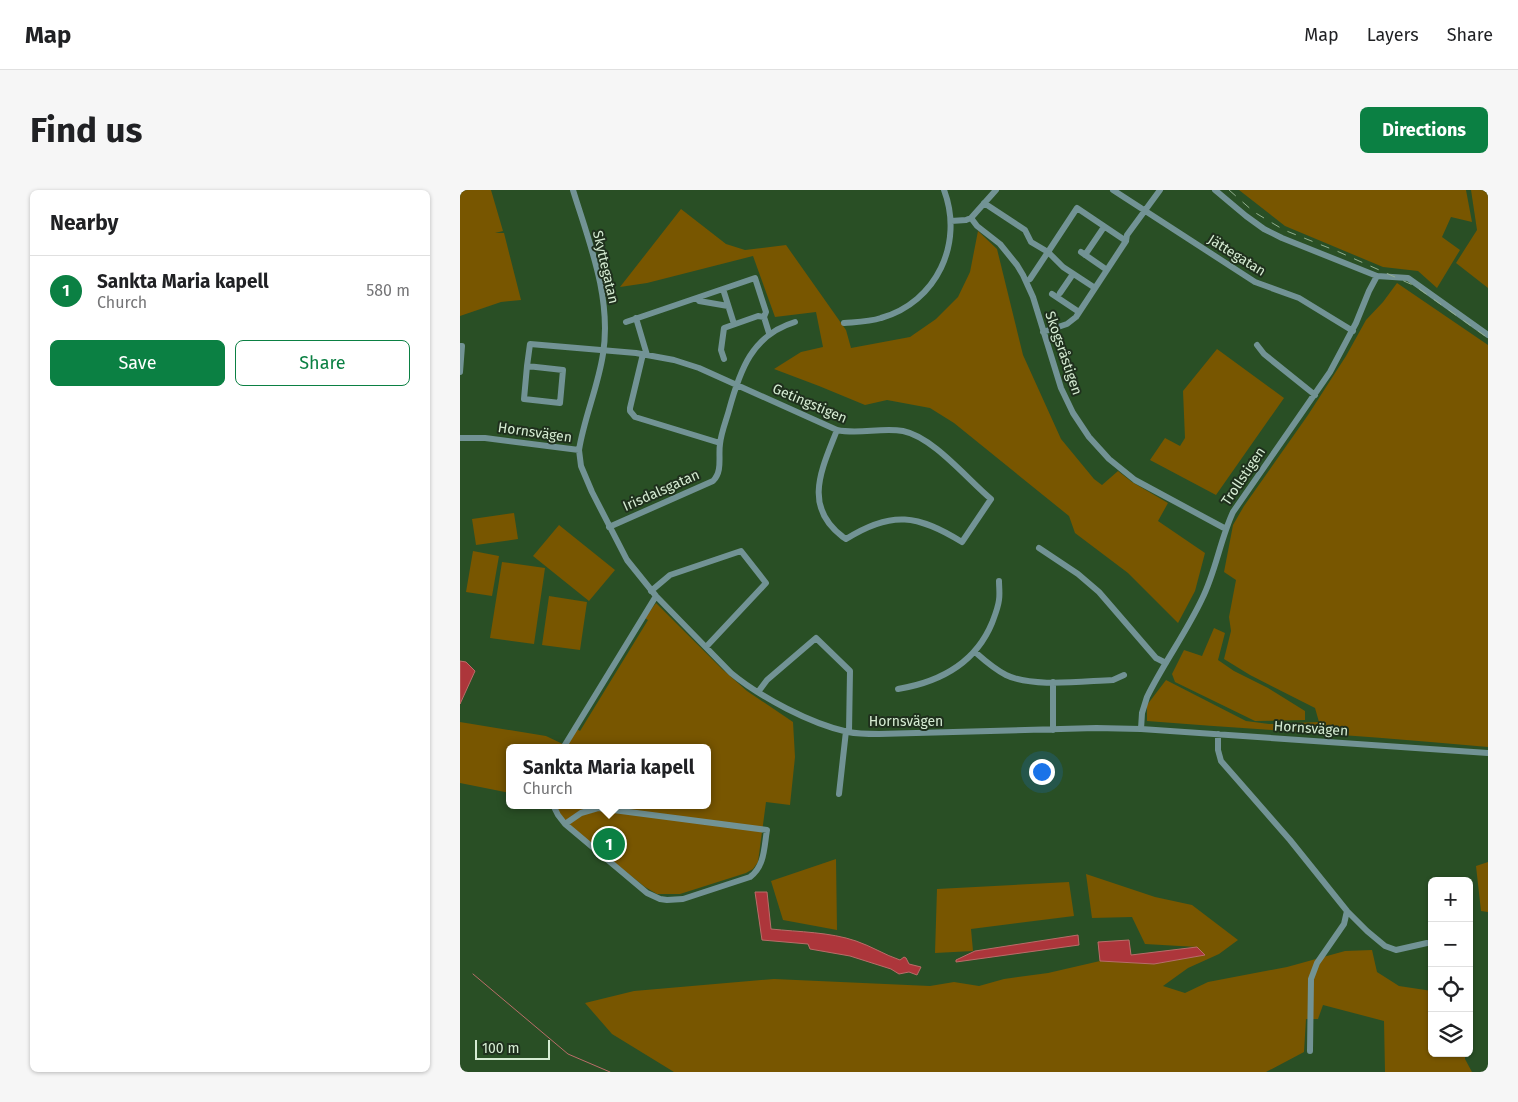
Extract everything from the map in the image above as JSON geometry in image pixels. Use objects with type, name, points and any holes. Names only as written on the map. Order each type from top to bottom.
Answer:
[{"type":"street","name":"Skyttegatan","points":[[573,190],[601,287],[605,325],[604,352],[598,381],[582,430],[579,450]]},
{"type":"street","points":[[844,323],[881,318],[904,308],[930,285],[943,265],[949,245],[951,221],[944,190]]},
{"type":"street","points":[[951,221],[970,218],[996,190]]},
{"type":"street","name":"Jättegatan","points":[[1113,190],[1255,282],[1299,298],[1353,331]]},
{"type":"street","points":[[1043,332],[1072,321],[1126,241],[1127,235],[1160,190]]},
{"type":"street","points":[[1215,190],[1246,216],[1276,235],[1377,276],[1408,278],[1488,335]]},
{"type":"street","points":[[984,203],[1025,230],[1031,242],[1048,252],[1063,267],[1095,288]]},
{"type":"street","points":[[1030,279],[1077,208],[1126,241]]},
{"type":"street","name":"Skogsråstigen","points":[[970,218],[1000,244],[1017,265],[1033,297],[1056,373],[1066,399],[1081,426],[1099,449],[1134,480],[1163,497],[1226,528]]},
{"type":"street","points":[[1104,227],[1083,254],[1107,270]]},
{"type":"street","points":[[1060,293],[1073,274]]},
{"type":"street","name":"Trollstigen","points":[[1141,729],[1144,705],[1203,598],[1212,578],[1226,528],[1233,512],[1330,372],[1353,331],[1377,276]]},
{"type":"street","points":[[626,322],[754,278],[766,312],[764,317],[770,333]]},
{"type":"street","points":[[723,289],[734,324]]},
{"type":"street","points":[[1052,294],[1079,312]]},
{"type":"street","points":[[698,298],[699,301],[728,306]]},
{"type":"street","points":[[724,359],[721,350],[724,328],[758,316],[764,317]]},
{"type":"street","points":[[636,318],[645,355],[630,408],[632,414],[635,417],[720,443]]},
{"type":"street","name":"Irisdalsgatan","points":[[609,527],[713,481],[719,473],[720,443],[736,385],[753,349],[770,333],[795,322]]},
{"type":"street","points":[[527,366],[563,370],[560,402],[524,399],[527,366],[530,344],[604,352]]},
{"type":"street","points":[[1257,345],[1264,354],[1315,395]]},
{"type":"street","points":[[460,346],[462,346],[460,372]]},
{"type":"street","name":"Getingstigen","points":[[604,352],[645,355],[674,360],[699,368],[837,430],[853,433],[904,431],[922,438],[938,449],[991,499],[962,542],[930,524],[905,519],[882,522],[870,526],[846,539],[843,538],[825,518],[818,500],[822,470],[837,430]]},
{"type":"street","name":"Hornsvägen","points":[[460,438],[485,438],[579,450],[585,474],[609,527],[627,560],[654,594],[731,673],[758,692],[817,721],[848,732],[919,734],[1141,729],[1488,753]]},
{"type":"street","points":[[1039,548],[1094,587],[1118,612],[1156,658],[1166,663]]},
{"type":"street","points":[[565,744],[654,594],[670,575],[741,551],[766,583],[706,647]]},
{"type":"street","points":[[898,690],[918,686],[941,677],[975,652],[988,632],[998,609],[999,581]]},
{"type":"street","points":[[758,692],[767,680],[816,638],[850,671],[848,732],[839,794]]},
{"type":"street","points":[[975,652],[1006,675],[1027,681],[1113,680],[1124,675]]},
{"type":"street","points":[[1053,682],[1053,730]]},
{"type":"street","points":[[1218,734],[1218,750],[1221,761],[1290,840],[1347,911],[1367,931],[1390,948],[1402,949],[1427,943]]},
{"type":"street","points":[[555,809],[565,824],[654,897],[667,900],[683,900],[750,877],[762,863],[767,830],[606,809]]},
{"type":"street","points":[[565,824],[581,813],[595,809]]},
{"type":"street","points":[[1310,1051],[1311,978],[1317,963],[1341,928],[1347,911]]},
{"type":"shaded area","points":[[460,190],[491,190],[503,231],[495,233],[504,233],[521,300],[501,302],[460,316]]},
{"type":"shaded area","points":[[1239,190],[1466,190],[1472,222],[1451,217],[1442,237],[1460,250],[1437,288],[1418,271],[1383,267],[1285,226]]},
{"type":"shaded area","points":[[1471,190],[1488,190],[1488,288],[1456,263],[1477,230]]},
{"type":"shaded area","points":[[681,209],[726,244],[745,250],[786,245],[846,330],[851,348],[910,337],[936,319],[958,297],[970,272],[978,231],[997,249],[1023,355],[1061,439],[1094,479],[1102,485],[1118,471],[1132,482],[1168,503],[1158,521],[1205,553],[1195,591],[1178,623],[1128,573],[1075,533],[1069,516],[954,423],[930,408],[887,400],[865,405],[774,369],[801,352],[823,347],[816,312],[775,317],[753,256],[647,283],[620,287]]},
{"type":"shaded area","points":[[1397,283],[1488,345],[1488,747],[1147,721],[1147,705],[1166,680],[1246,721],[1269,724],[1319,722],[1315,708],[1250,675],[1224,659],[1231,631],[1229,617],[1236,580],[1224,572],[1233,525],[1244,506],[1308,415],[1346,356],[1366,320]]},
{"type":"shaded area","points":[[1217,349],[1284,398],[1216,495],[1150,460],[1165,438],[1180,446],[1185,438],[1183,391]]},
{"type":"shaded area","points":[[514,513],[518,539],[476,545],[472,519]]},
{"type":"shaded area","points":[[559,525],[615,570],[589,601],[533,556]]},
{"type":"shaded area","points":[[473,551],[499,556],[492,596],[466,592]]},
{"type":"shaded area","points":[[502,562],[545,568],[534,644],[490,638]]},
{"type":"shaded area","points":[[549,596],[587,602],[580,650],[542,645]]},
{"type":"shaded area","points":[[656,603],[722,669],[747,691],[793,722],[795,757],[790,805],[766,802],[758,862],[753,869],[746,873],[680,894],[657,894],[645,887],[579,834],[555,809],[711,809],[711,744],[568,744],[577,729],[580,731],[648,620],[645,618]]},
{"type":"shaded area","points":[[1214,628],[1225,633],[1218,660],[1305,711],[1305,720],[1255,721],[1175,682],[1172,674],[1184,650],[1202,656]]},
{"type":"shaded area","points":[[460,661],[466,662],[475,671],[460,704]]},
{"type":"shaded area","points":[[460,722],[546,736],[563,744],[506,744],[506,792],[460,783]]},
{"type":"shaded area","points":[[836,859],[837,930],[783,920],[771,881]]},
{"type":"shaded area","points":[[1488,862],[1488,912],[1481,911],[1476,866]]},
{"type":"shaded area","points":[[1086,874],[1155,897],[1192,905],[1238,940],[1219,954],[1188,968],[1163,986],[1185,993],[1208,982],[1287,967],[1345,951],[1372,950],[1377,972],[1399,986],[1428,990],[1428,1057],[1465,1057],[1472,1072],[1385,1072],[1384,1021],[1323,1005],[1318,1019],[1306,1019],[1304,1052],[1266,1072],[674,1072],[612,1034],[585,1003],[634,991],[774,979],[930,986],[954,982],[979,986],[1004,979],[1048,973],[1100,961],[1154,964],[1205,955],[1197,947],[1145,944],[1132,917],[1092,918]]},
{"type":"shaded area","points":[[1069,882],[1074,916],[971,929],[973,951],[935,953],[937,889]]},
{"type":"shaded area","points":[[755,892],[767,892],[771,929],[846,938],[900,960],[904,957],[909,964],[921,967],[917,975],[909,972],[899,974],[891,969],[850,956],[810,949],[808,944],[762,940]]},
{"type":"shaded area","points":[[1078,935],[1079,945],[956,962],[956,960],[975,951]]},
{"type":"shaded area","points":[[1129,940],[1131,955],[1197,947],[1205,955],[1154,964],[1100,961],[1098,942]]},
{"type":"waterway","points":[[473,974],[568,1054],[610,1072]]},
{"type":"railway","points":[[1229,190],[1254,212],[1284,230],[1415,286],[1488,338]]},
{"type":"place","name":"Sankta Maria kapell","points":[[609,844]]}]
